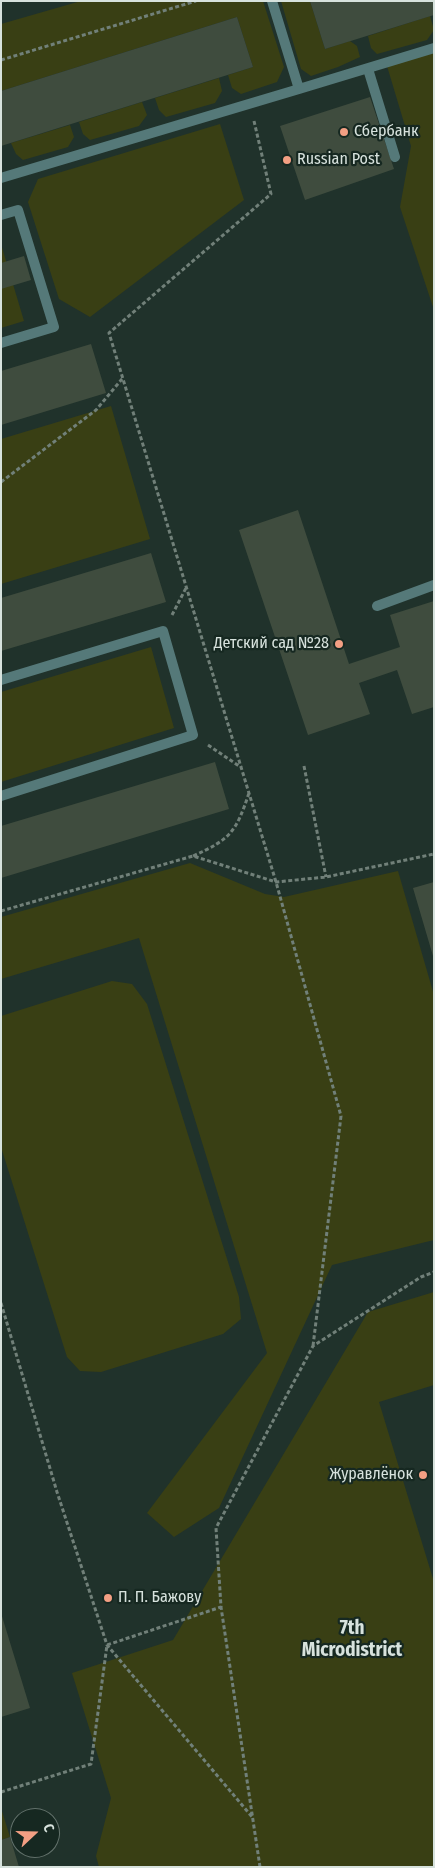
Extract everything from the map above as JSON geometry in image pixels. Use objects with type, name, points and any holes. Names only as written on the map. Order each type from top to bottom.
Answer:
[{"type":"lane","points":[[272,1],[299,89]]},
{"type":"lane","points":[[1,178],[250,105],[434,48]]},
{"type":"lane","points":[[368,69],[395,157]]},
{"type":"lane","points":[[1,215],[18,210],[54,327],[1,343]]},
{"type":"lane","points":[[377,606],[434,585]]},
{"type":"lane","points":[[1,680],[163,631],[193,735],[1,796]]},
{"type":"path","points":[[1,60],[196,1]]},
{"type":"path","points":[[250,105],[271,194],[109,333],[276,882],[341,1116],[313,1346],[216,1528],[221,1607],[260,1867]]},
{"type":"path","points":[[1,482],[96,410],[123,379]]},
{"type":"path","points":[[163,631],[186,588]]},
{"type":"path","points":[[193,735],[242,768]]},
{"type":"path","points":[[304,766],[326,877]]},
{"type":"path","points":[[1,910],[193,856],[216,846],[238,826],[249,793]]},
{"type":"path","points":[[193,856],[276,882],[326,877],[434,854]]},
{"type":"path","points":[[313,1346],[421,1277],[434,1272]]},
{"type":"path","points":[[1,1302],[57,1492],[107,1645],[253,1818]]},
{"type":"path","points":[[107,1645],[221,1607]]},
{"type":"path","points":[[1,1792],[91,1764],[107,1645]]},
{"type":"green space","points":[[81,1],[263,1],[284,67],[277,82],[241,94],[232,88],[228,75],[253,67],[237,17],[1,91],[1,24]]},
{"type":"green space","points":[[281,1],[310,1],[325,49],[350,41],[357,46],[360,57],[311,76],[301,69]]},
{"type":"green space","points":[[430,16],[434,30],[427,40],[377,54],[371,48],[368,36]]},
{"type":"green space","points":[[434,51],[434,310],[400,207],[411,146],[387,66]]},
{"type":"green space","points":[[219,78],[222,91],[215,103],[166,117],[159,110],[155,98]]},
{"type":"green space","points":[[142,102],[147,115],[139,126],[90,140],[83,134],[79,122]]},
{"type":"green space","points":[[220,124],[244,200],[90,317],[59,299],[28,202],[38,179]]},
{"type":"green space","points":[[70,125],[74,137],[68,147],[23,160],[16,154],[11,143]]},
{"type":"green space","points":[[1,244],[24,321],[1,328]]},
{"type":"green space","points":[[111,406],[150,539],[1,584],[1,439]]},
{"type":"green space","points":[[151,647],[174,728],[1,782],[1,692]]},
{"type":"green space","points":[[190,863],[265,894],[284,897],[398,871],[434,995],[434,1240],[332,1265],[219,1508],[174,1537],[147,1513],[267,1353],[139,938],[1,979],[1,917]]},
{"type":"green space","points":[[112,981],[132,984],[147,1004],[239,1297],[241,1319],[223,1334],[101,1372],[80,1371],[67,1357],[1,1147],[1,1016]]},
{"type":"green space","points":[[434,1292],[434,1385],[379,1402],[434,1582],[434,1867],[99,1867],[96,1856],[111,1798],[72,1673],[173,1640],[368,1312]]},
{"type":"green space","points":[[1,1808],[10,1837],[1,1840]]},
{"type":"building","points":[[310,1],[434,1],[434,15],[325,49]]},
{"type":"building","points":[[237,17],[253,67],[1,146],[1,91]]},
{"type":"building","points":[[370,97],[394,169],[305,200],[280,126]]},
{"type":"building","points":[[24,256],[31,280],[1,289],[1,263]]},
{"type":"building","points":[[91,344],[106,393],[1,425],[1,371]]},
{"type":"building","points":[[298,510],[349,664],[400,647],[390,615],[434,601],[434,707],[412,714],[397,670],[359,683],[370,714],[308,735],[239,530]]},
{"type":"building","points":[[151,553],[166,602],[1,651],[1,598]]},
{"type":"building","points":[[215,762],[229,809],[1,878],[1,826]]},
{"type":"building","points":[[434,882],[434,956],[433,956],[413,888]]},
{"type":"building","points":[[1,1613],[30,1708],[1,1717]]},
{"type":"building","points":[[10,1837],[10,1858],[16,1858],[19,1867],[1,1867],[1,1840]]},
{"type":"place","name":"Сбербанк","points":[[344,132]]},
{"type":"place","name":"Russian Post","points":[[287,160]]},
{"type":"place","name":"Детский сад №28","points":[[339,644]]},
{"type":"place","name":"Журавлёнок","points":[[423,1475]]},
{"type":"place","name":"П. П. Бажову","points":[[108,1598]]},
{"type":"district","name":"7th Microdistrict","points":[[352,1640]]}]
